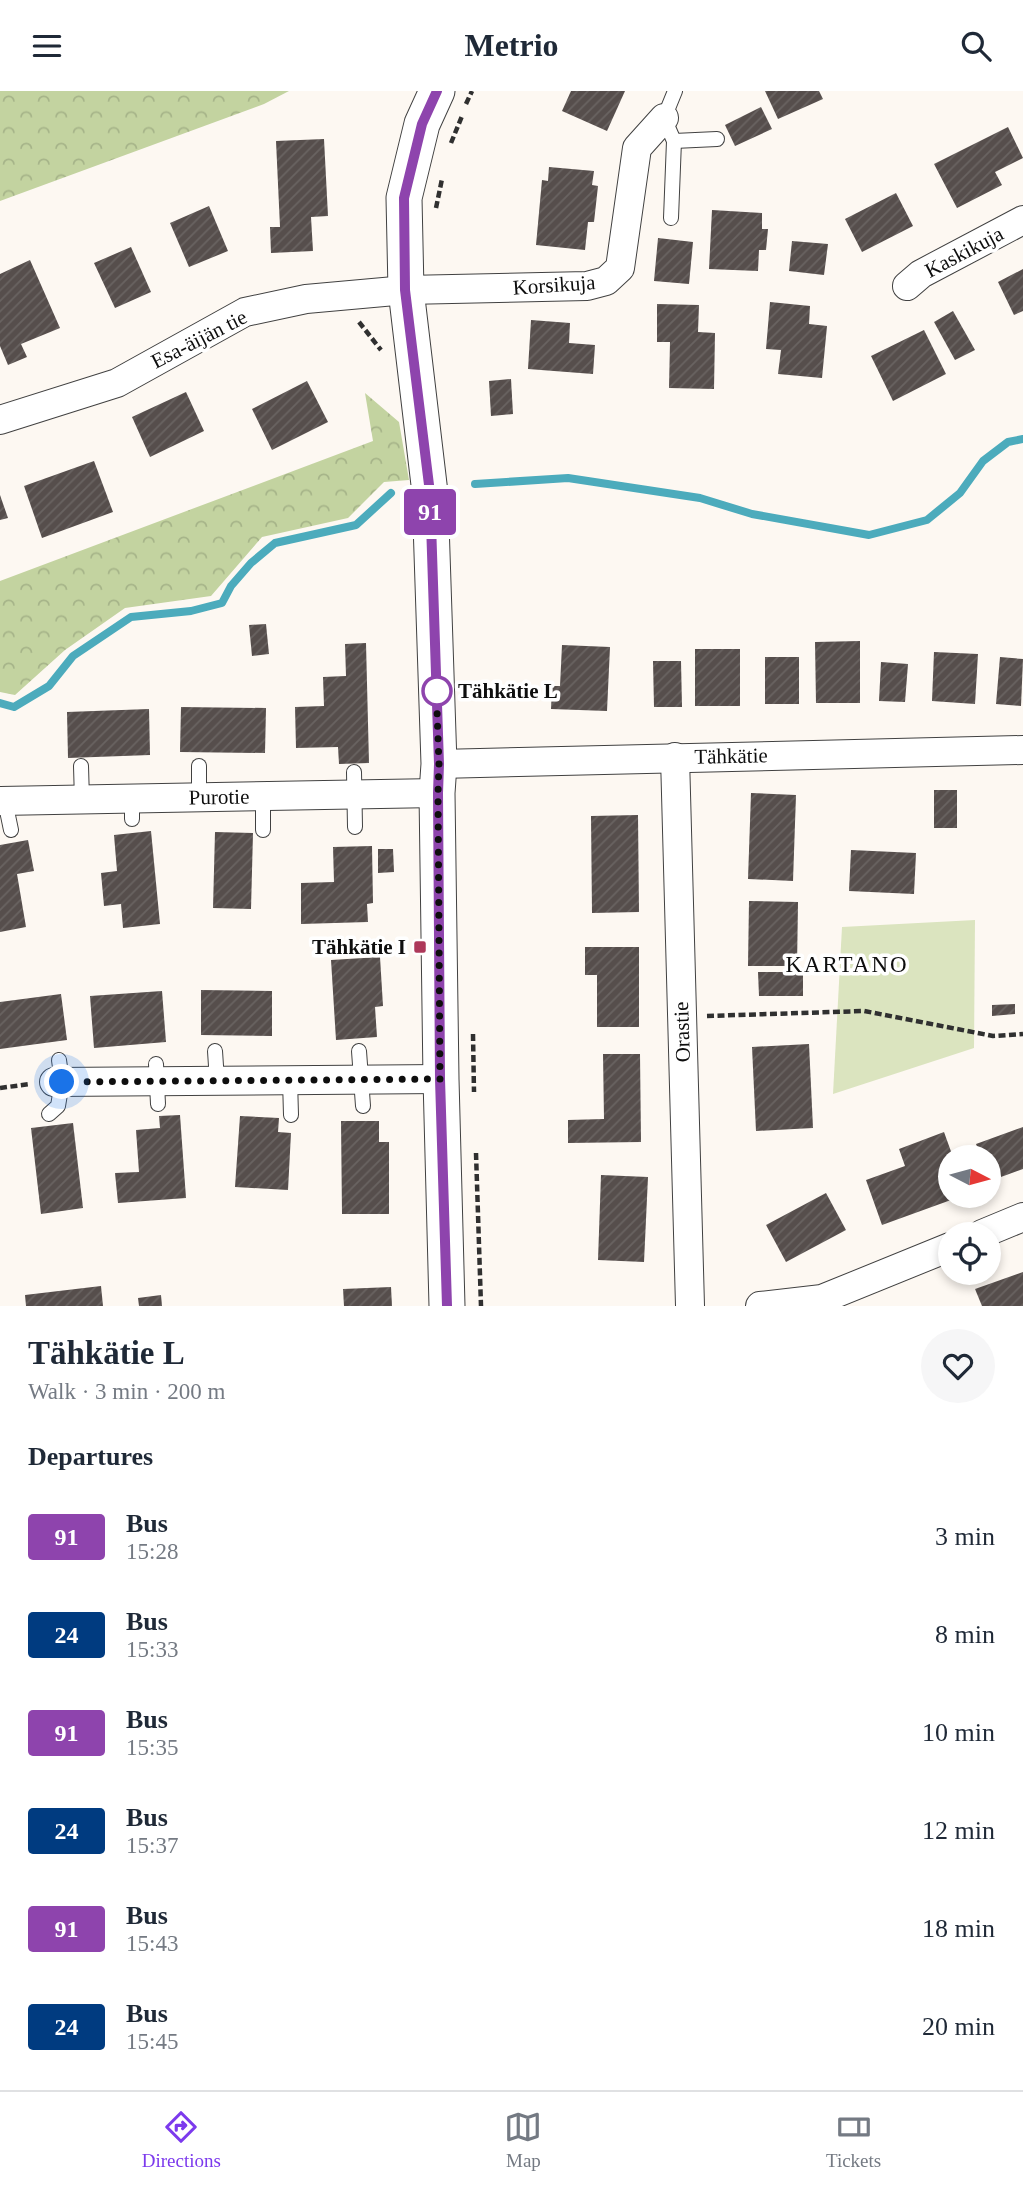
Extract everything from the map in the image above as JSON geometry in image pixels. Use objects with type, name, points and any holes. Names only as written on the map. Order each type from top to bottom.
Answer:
[{"type":"street","points":[[437,91],[422,124],[404,198],[405,290],[430,493],[438,779],[440,1079],[447,1306]]},
{"type":"street","name":"Korsikuja","points":[[405,290],[587,286],[606,281],[620,268],[638,148],[669,129]]},
{"type":"street","name":"Kaskikuja","points":[[907,286],[921,274],[1023,221]]},
{"type":"street","name":"Esa-äijän tie","points":[[0,420],[117,383],[245,312],[306,299],[405,290]]},
{"type":"street","name":"Tähkätie","points":[[438,779],[675,757],[1023,750]]},
{"type":"street","name":"Orastie","points":[[675,757],[690,1306]]},
{"type":"street","name":"Purotie","points":[[2,801],[82,800],[132,809],[199,797],[263,796],[355,783],[438,779]]},
{"type":"street","points":[[58,1075],[157,1083],[290,1080],[363,1093],[440,1079]]},
{"type":"street","points":[[1001,1226],[1023,1217]]},
{"type":"street","points":[[761,1306],[822,1299],[938,1252]]},
{"type":"lane","points":[[671,218],[669,129],[675,91]]},
{"type":"lane","points":[[669,129],[717,139]]},
{"type":"lane","points":[[81,766],[82,800]]},
{"type":"lane","points":[[199,766],[199,797]]},
{"type":"lane","points":[[355,783],[355,827]]},
{"type":"lane","points":[[263,796],[263,830]]},
{"type":"lane","points":[[2,801],[11,830]]},
{"type":"lane","points":[[215,1051],[217,1081]]},
{"type":"lane","points":[[359,1051],[363,1093]]},
{"type":"lane","points":[[49,1114],[58,1106],[58,1075]]},
{"type":"lane","points":[[290,1080],[291,1115]]},
{"type":"path","points":[[682,1016],[864,1011],[993,1036],[1023,1034]]},
{"type":"green space","points":[[0,91],[289,91],[264,104],[0,201]]},
{"type":"green space","points":[[365,393],[399,422],[409,480],[384,482],[348,518],[262,537],[211,596],[125,608],[65,650],[15,695],[0,692],[0,581],[373,441]]},
{"type":"green space","points":[[975,920],[974,1048],[833,1094],[842,927]]},
{"type":"building","points":[[571,91],[625,91],[607,131],[562,111]]},
{"type":"building","points":[[765,91],[819,91],[823,99],[778,119]]},
{"type":"building","points":[[761,107],[772,129],[735,146],[725,125]]},
{"type":"building","points":[[1008,127],[1023,158],[995,172],[1002,185],[957,208],[934,164]]},
{"type":"building","points":[[324,139],[328,216],[311,217],[313,251],[271,253],[270,227],[280,227],[276,141]]},
{"type":"building","points":[[549,167],[594,171],[592,185],[598,186],[594,222],[588,222],[585,250],[536,245],[542,180],[548,181]]},
{"type":"building","points":[[896,193],[913,226],[862,252],[845,219]]},
{"type":"building","points":[[209,206],[228,251],[189,267],[170,223]]},
{"type":"building","points":[[712,210],[762,213],[762,229],[768,229],[766,250],[759,250],[758,271],[709,269]]},
{"type":"building","points":[[658,238],[693,242],[689,284],[654,281]]},
{"type":"building","points":[[792,241],[828,244],[824,275],[789,271]]},
{"type":"building","points":[[131,247],[151,292],[115,308],[94,263]]},
{"type":"building","points":[[30,260],[60,328],[21,344],[27,357],[8,365],[0,346],[0,274]]},
{"type":"building","points":[[1023,269],[1023,311],[1014,315],[998,282]]},
{"type":"building","points":[[770,302],[810,306],[809,324],[827,326],[822,378],[778,374],[781,350],[766,349]]},
{"type":"building","points":[[657,304],[699,305],[698,332],[715,333],[714,389],[669,388],[670,342],[657,342]]},
{"type":"building","points":[[953,311],[975,350],[955,360],[934,322]]},
{"type":"building","points":[[531,320],[570,323],[569,343],[595,345],[593,374],[528,369]]},
{"type":"building","points":[[924,330],[946,374],[893,401],[871,356]]},
{"type":"building","points":[[511,379],[513,414],[491,416],[489,381]]},
{"type":"building","points":[[307,381],[328,422],[272,450],[252,409]]},
{"type":"building","points":[[186,392],[204,431],[150,457],[132,417]]},
{"type":"building","points":[[94,461],[113,512],[42,538],[24,486]]},
{"type":"building","points":[[0,495],[8,518],[0,520]]},
{"type":"building","points":[[266,624],[269,654],[252,656],[249,625]]},
{"type":"building","points":[[860,641],[860,703],[816,703],[815,642]]},
{"type":"building","points":[[366,643],[369,763],[339,764],[338,747],[296,748],[295,707],[324,706],[323,677],[346,676],[345,644]]},
{"type":"building","points":[[562,645],[610,647],[607,711],[551,709],[552,686],[560,686]]},
{"type":"building","points":[[695,649],[740,649],[740,706],[695,706]]},
{"type":"building","points":[[934,652],[978,654],[975,704],[932,701]]},
{"type":"building","points":[[765,657],[799,657],[799,704],[765,704]]},
{"type":"building","points":[[1000,657],[1023,659],[1021,706],[996,704]]},
{"type":"building","points":[[653,661],[681,661],[682,707],[654,707]]},
{"type":"building","points":[[881,662],[908,664],[905,702],[879,701]]},
{"type":"building","points":[[181,707],[266,708],[265,753],[180,752]]},
{"type":"building","points":[[149,709],[150,755],[68,758],[67,712]]},
{"type":"building","points":[[934,790],[957,790],[957,828],[934,828]]},
{"type":"building","points":[[751,793],[796,795],[793,881],[748,879]]},
{"type":"building","points":[[638,815],[639,912],[592,913],[591,816]]},
{"type":"building","points":[[151,831],[160,924],[123,928],[121,904],[104,906],[101,873],[117,871],[114,835]]},
{"type":"building","points":[[215,832],[253,833],[251,909],[213,908]]},
{"type":"building","points":[[28,840],[34,871],[17,874],[26,927],[0,932],[0,845]]},
{"type":"building","points":[[372,846],[373,903],[367,904],[368,922],[301,924],[301,883],[334,882],[333,847]]},
{"type":"building","points":[[378,849],[393,849],[394,872],[378,873]]},
{"type":"building","points":[[851,850],[916,853],[914,894],[849,891]]},
{"type":"building","points":[[749,901],[798,902],[797,966],[748,966]]},
{"type":"building","points":[[585,947],[639,947],[639,1027],[597,1027],[597,975],[585,975]]},
{"type":"building","points":[[380,957],[383,1006],[375,1007],[377,1037],[336,1040],[331,960]]},
{"type":"building","points":[[758,972],[803,972],[803,996],[759,996]]},
{"type":"building","points":[[201,990],[272,991],[272,1036],[201,1035]]},
{"type":"building","points":[[162,991],[166,1042],[94,1048],[90,996]]},
{"type":"building","points":[[61,994],[67,1040],[0,1049],[0,1002]]},
{"type":"building","points":[[1015,1004],[1015,1014],[992,1016],[992,1005]]},
{"type":"building","points":[[809,1044],[813,1128],[756,1131],[752,1047]]},
{"type":"building","points":[[603,1054],[640,1054],[641,1142],[568,1143],[568,1120],[604,1119]]},
{"type":"building","points":[[180,1115],[186,1198],[118,1203],[115,1173],[139,1172],[136,1130],[160,1128],[159,1116]]},
{"type":"building","points":[[240,1116],[279,1118],[278,1132],[291,1133],[288,1190],[235,1187]]},
{"type":"building","points":[[341,1121],[379,1121],[379,1142],[389,1142],[389,1214],[342,1214]]},
{"type":"building","points":[[73,1123],[83,1208],[41,1214],[31,1128]]},
{"type":"building","points":[[1023,1127],[1023,1169],[1001,1177],[1001,1145],[976,1144]]},
{"type":"building","points":[[944,1132],[949,1145],[938,1145],[938,1205],[882,1225],[866,1180],[905,1166],[899,1149]]},
{"type":"building","points":[[601,1175],[648,1177],[644,1262],[598,1260]]},
{"type":"building","points":[[826,1193],[846,1230],[786,1262],[766,1225]]},
{"type":"building","points":[[1023,1272],[1023,1306],[982,1306],[975,1289],[986,1285],[1001,1285],[1001,1280]]},
{"type":"building","points":[[101,1286],[103,1306],[26,1306],[25,1295]]},
{"type":"building","points":[[391,1287],[392,1306],[344,1306],[343,1289]]},
{"type":"building","points":[[161,1295],[162,1306],[139,1306],[138,1298]]},
{"type":"waterway","points":[[475,484],[568,478],[700,498],[752,514],[869,535],[927,520],[960,493],[983,461],[1008,442],[1023,439]]},
{"type":"waterway","points":[[0,703],[14,707],[49,686],[73,656],[131,617],[191,611],[222,603],[231,586],[251,563],[275,543],[356,525],[391,493]]},
{"type":"bus line","name":"91","points":[[437,91],[422,124],[404,198],[405,290],[430,493],[439,764],[440,1079],[447,1306]]},
{"type":"place","name":"Tähkätie L","points":[[437,691]]},
{"type":"place","name":"Tähkätie I","points":[[420,947]]},
{"type":"district","name":"KARTANO","points":[[847,964]]},
{"type":"route","points":[[62,1082],[440,1079],[439,764],[436,683],[437,691]]}]
